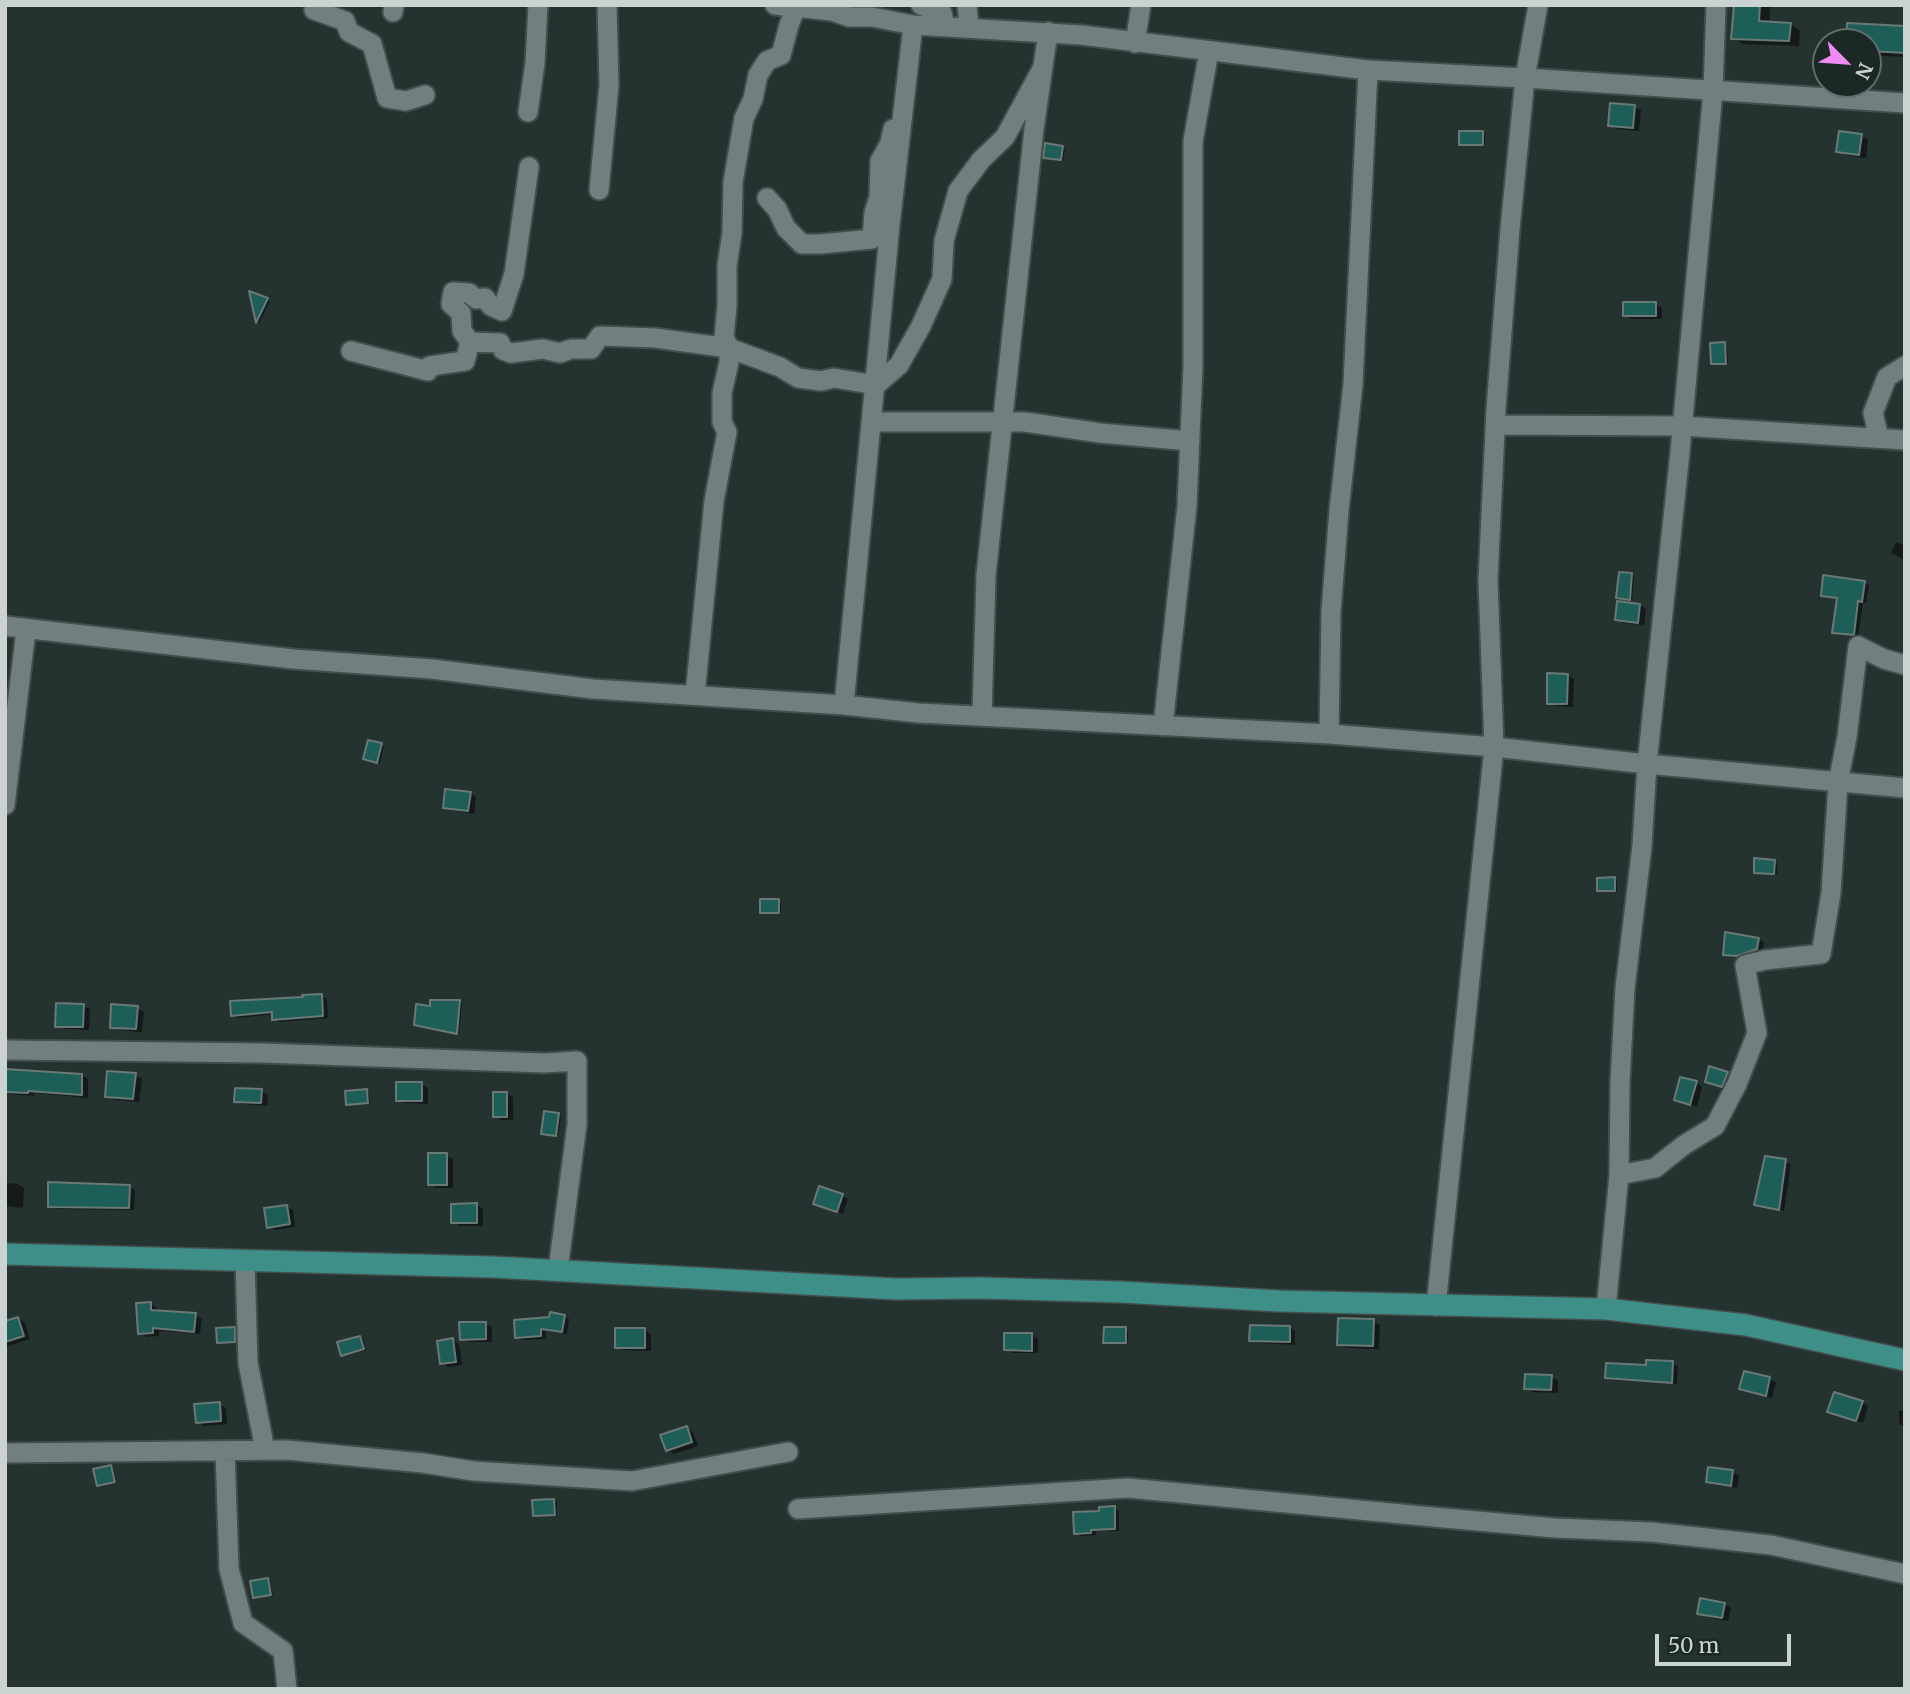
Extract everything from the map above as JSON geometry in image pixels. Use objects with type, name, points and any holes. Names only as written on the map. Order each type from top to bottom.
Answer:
[{"type":"highway","points":[[5,1254],[558,1270],[896,1289],[980,1288],[1279,1301],[1606,1309],[1746,1325],[1905,1360]]},
{"type":"street","points":[[528,112],[535,63],[538,5]]},
{"type":"street","points":[[599,190],[609,85],[607,5]]},
{"type":"street","points":[[775,5],[832,8],[849,17],[889,13],[913,25],[1048,32],[1368,70],[1905,103]]},
{"type":"street","points":[[921,5],[942,13],[945,26]]},
{"type":"street","points":[[967,5],[969,27]]},
{"type":"street","points":[[1135,43],[1141,5]]},
{"type":"street","points":[[1436,1306],[1494,747],[1488,580],[1496,425],[1510,229],[1525,78],[1538,5]]},
{"type":"street","points":[[1606,1309],[1619,1175],[1625,988],[1642,846],[1647,764],[1713,91],[1716,5]]},
{"type":"street","points":[[695,695],[714,502],[727,432],[722,422],[722,393],[729,348],[724,337],[733,182],[744,118],[753,99],[758,75],[767,61],[781,55],[796,7]]},
{"type":"street","points":[[314,10],[345,21],[349,32],[372,44],[387,98],[406,101],[425,95]]},
{"type":"street","points":[[844,705],[890,225],[913,25]]},
{"type":"street","points":[[982,716],[986,575],[1001,423],[1048,32]]},
{"type":"street","points":[[767,198],[777,209],[786,228],[802,243],[872,239],[874,213],[879,197],[880,161],[890,143],[901,61],[910,47]]},
{"type":"street","points":[[1163,726],[1187,506],[1194,300],[1193,141],[1209,51]]},
{"type":"street","points":[[470,342],[500,344],[503,350],[511,353],[543,349],[560,352],[591,349],[600,336],[656,338],[729,348],[780,367],[798,378],[821,381],[834,378],[876,385],[899,365],[921,326],[942,279],[944,241],[958,191],[981,160],[1005,137],[1043,67]]},
{"type":"street","points":[[1329,734],[1331,612],[1353,384],[1368,70]]},
{"type":"street","points":[[470,342],[462,331],[461,313],[452,304],[453,292],[469,293],[475,299],[485,298],[491,306],[502,311],[514,274],[529,167]]},
{"type":"street","points":[[351,351],[428,371],[430,366],[465,361],[470,342]]},
{"type":"street","points":[[1879,438],[1873,412],[1887,377],[1905,366]]},
{"type":"street","points":[[872,422],[1025,422],[1100,433],[1190,441]]},
{"type":"street","points":[[1496,425],[1681,426],[1905,440]]},
{"type":"street","points":[[5,626],[293,659],[432,669],[593,689],[844,705],[918,713],[1329,734],[1494,747],[1905,788]]},
{"type":"street","points":[[5,805],[26,630]]},
{"type":"street","points":[[1619,1175],[1655,1168],[1684,1145],[1715,1126],[1737,1084],[1757,1033],[1745,965],[1821,954],[1831,893],[1838,783],[1847,737],[1858,646],[1884,659],[1905,665]]},
{"type":"street","points":[[5,1050],[250,1053],[544,1063],[577,1061],[578,1124],[558,1270]]},
{"type":"street","points":[[245,1261],[248,1363],[265,1450]]},
{"type":"street","points":[[5,1453],[286,1450],[423,1462],[473,1471],[632,1481],[788,1452]]},
{"type":"street","points":[[225,1451],[229,1569],[243,1623],[284,1651],[287,1689]]},
{"type":"street","points":[[798,1509],[1128,1488],[1460,1520],[1651,1532],[1771,1545],[1905,1574]]},
{"type":"building","points":[[1734,5],[1760,5],[1759,21],[1791,23],[1789,41],[1731,39]]},
{"type":"building","points":[[1847,23],[1905,26],[1905,53],[1882,52],[1882,28],[1847,28]]},
{"type":"building","points":[[1610,103],[1635,105],[1633,128],[1608,126]]},
{"type":"building","points":[[1459,131],[1483,131],[1483,145],[1459,145]]},
{"type":"building","points":[[1839,131],[1862,134],[1859,155],[1836,152]]},
{"type":"building","points":[[1045,143],[1063,146],[1061,160],[1043,158]]},
{"type":"building","points":[[249,291],[268,298],[256,323]]},
{"type":"building","points":[[1623,302],[1656,302],[1656,316],[1623,316]]},
{"type":"building","points":[[1725,342],[1726,364],[1711,364],[1710,343]]},
{"type":"building","points":[[1619,572],[1632,573],[1630,600],[1616,598]]},
{"type":"building","points":[[1823,575],[1865,581],[1862,602],[1858,601],[1854,635],[1832,633],[1837,598],[1821,596]]},
{"type":"building","points":[[1617,601],[1640,604],[1638,623],[1615,620]]},
{"type":"building","points":[[1547,673],[1568,674],[1567,704],[1547,704]]},
{"type":"building","points":[[368,740],[382,743],[377,763],[363,759]]},
{"type":"building","points":[[445,789],[471,792],[468,811],[443,808]]},
{"type":"building","points":[[1754,858],[1775,860],[1774,874],[1754,873]]},
{"type":"building","points":[[1615,877],[1615,891],[1597,891],[1597,878]]},
{"type":"building","points":[[760,899],[779,899],[779,913],[760,913]]},
{"type":"building","points":[[1725,932],[1759,938],[1757,949],[1737,956],[1723,955]]},
{"type":"building","points":[[322,994],[323,1016],[272,1020],[272,1012],[231,1016],[230,1001]]},
{"type":"building","points":[[430,1000],[460,1000],[457,1034],[414,1025],[416,1004],[430,1006]]},
{"type":"building","points":[[56,1003],[84,1004],[83,1027],[55,1027]]},
{"type":"building","points":[[111,1004],[138,1006],[136,1029],[110,1028]]},
{"type":"building","points":[[1709,1066],[1728,1072],[1722,1087],[1705,1082]]},
{"type":"building","points":[[5,1069],[82,1074],[82,1095],[5,1092]]},
{"type":"building","points":[[107,1071],[136,1073],[133,1099],[105,1097]]},
{"type":"building","points":[[1680,1077],[1697,1081],[1690,1105],[1674,1100]]},
{"type":"building","points":[[396,1082],[422,1082],[422,1101],[396,1101]]},
{"type":"building","points":[[235,1088],[262,1089],[261,1103],[234,1102]]},
{"type":"building","points":[[367,1089],[368,1103],[346,1105],[345,1091]]},
{"type":"building","points":[[493,1092],[507,1092],[507,1117],[493,1117]]},
{"type":"building","points":[[544,1111],[559,1113],[556,1136],[541,1134]]},
{"type":"building","points":[[428,1153],[447,1153],[447,1185],[428,1185]]},
{"type":"building","points":[[1765,1156],[1786,1159],[1779,1210],[1754,1205]]},
{"type":"building","points":[[48,1182],[130,1185],[129,1208],[48,1207]]},
{"type":"building","points":[[819,1186],[843,1194],[837,1212],[813,1204]]},
{"type":"building","points":[[477,1203],[477,1223],[451,1223],[451,1204]]},
{"type":"building","points":[[287,1205],[290,1224],[267,1228],[264,1208]]},
{"type":"building","points":[[151,1302],[151,1310],[196,1313],[194,1332],[153,1328],[153,1333],[138,1334],[136,1303]]},
{"type":"building","points":[[550,1312],[565,1315],[562,1332],[541,1329],[541,1336],[515,1338],[514,1320],[549,1317]]},
{"type":"building","points":[[18,1317],[24,1336],[5,1342],[5,1321]]},
{"type":"building","points":[[1338,1318],[1374,1319],[1373,1346],[1337,1345]]},
{"type":"building","points":[[459,1322],[486,1322],[486,1339],[460,1340]]},
{"type":"building","points":[[1250,1325],[1290,1326],[1290,1342],[1249,1341]]},
{"type":"building","points":[[235,1327],[235,1342],[217,1343],[216,1328]]},
{"type":"building","points":[[1104,1327],[1126,1327],[1126,1343],[1103,1343]]},
{"type":"building","points":[[615,1328],[645,1328],[645,1348],[615,1348]]},
{"type":"building","points":[[1004,1333],[1032,1333],[1032,1351],[1004,1350]]},
{"type":"building","points":[[360,1336],[364,1349],[341,1356],[337,1342]]},
{"type":"building","points":[[453,1338],[456,1362],[440,1364],[437,1341]]},
{"type":"building","points":[[1646,1360],[1673,1361],[1672,1383],[1605,1378],[1606,1363],[1646,1365]]},
{"type":"building","points":[[1744,1371],[1770,1377],[1766,1396],[1739,1389]]},
{"type":"building","points":[[1525,1374],[1552,1375],[1551,1390],[1524,1389]]},
{"type":"building","points":[[1834,1392],[1863,1401],[1856,1421],[1827,1412]]},
{"type":"building","points":[[220,1402],[221,1421],[196,1423],[194,1404]]},
{"type":"building","points":[[687,1426],[692,1442],[666,1451],[660,1435]]},
{"type":"building","points":[[111,1465],[115,1482],[97,1486],[93,1469]]},
{"type":"building","points":[[1708,1467],[1733,1470],[1731,1486],[1706,1482]]},
{"type":"building","points":[[554,1499],[555,1515],[533,1516],[532,1500]]},
{"type":"building","points":[[1115,1506],[1115,1529],[1074,1534],[1073,1512],[1099,1511],[1099,1507]]},
{"type":"building","points":[[268,1578],[271,1595],[253,1598],[250,1581]]},
{"type":"building","points":[[1700,1598],[1725,1603],[1722,1618],[1697,1614]]}]
